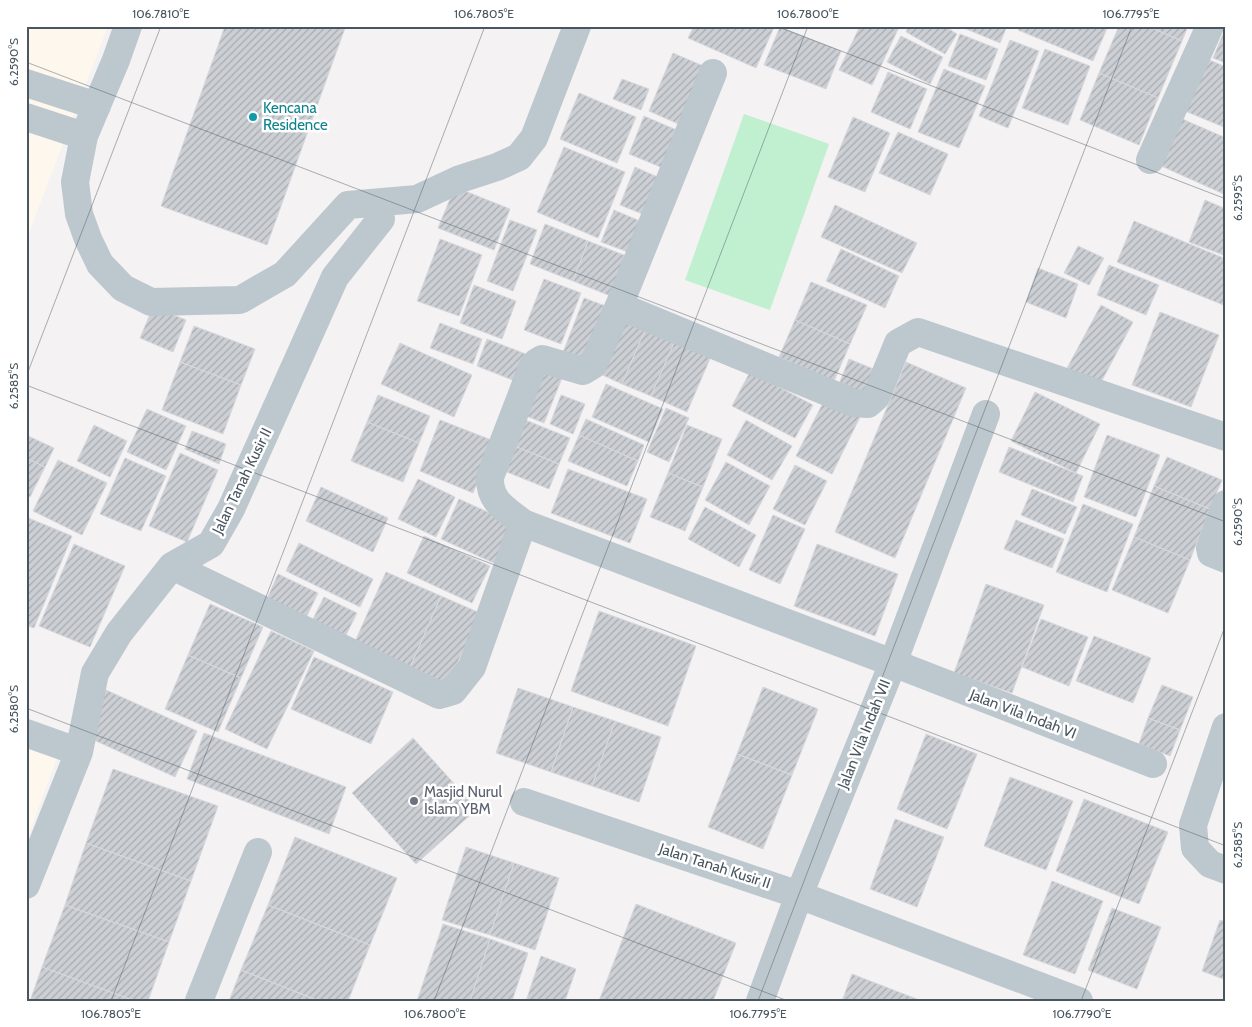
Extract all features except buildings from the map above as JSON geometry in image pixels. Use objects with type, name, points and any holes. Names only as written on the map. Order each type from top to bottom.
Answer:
[{"type":"street","points":[[128,26],[84,136],[75,182],[78,214],[100,264],[123,288],[150,302],[240,300],[285,274],[348,205],[417,199],[460,179],[519,157],[534,138],[577,26]]},
{"type":"street","points":[[1150,160],[1210,26]]},
{"type":"street","points":[[713,73],[619,306],[854,403],[868,404],[876,397],[898,343],[918,332],[1226,437]]},
{"type":"street","points":[[26,83],[97,106]]},
{"type":"street","points":[[26,117],[84,136]]},
{"type":"street","name":"Jalan Tanah Kusir II","points":[[26,885],[79,752],[95,673],[119,633],[172,566],[212,544],[231,509],[335,277],[381,219]]},
{"type":"street","name":"Jalan Vila Indah VII","points":[[619,306],[593,365],[587,370],[584,371],[542,359],[532,368],[490,477],[494,500],[523,523],[893,663],[799,894]]},
{"type":"street","points":[[893,663],[986,414]]},
{"type":"street","points":[[1226,504],[1210,548],[1211,553],[1226,559]]},
{"type":"street","points":[[172,566],[439,695],[453,691],[472,667],[523,523]]},
{"type":"street","name":"Jalan Vila Indah VI","points":[[893,663],[1153,764]]},
{"type":"street","points":[[1226,727],[1193,825],[1195,848],[1210,864],[1226,870]]},
{"type":"street","points":[[26,733],[79,752]]},
{"type":"street","name":"Jalan Tanah Kusir II","points":[[524,802],[799,894]]},
{"type":"street","points":[[199,1001],[258,852]]},
{"type":"street","points":[[760,1001],[799,894],[1079,1001]]},
{"type":"shaded area","points":[[26,26],[108,26],[26,241]]},
{"type":"shaded area","points":[[26,740],[59,753],[26,842]]},
{"type":"green space","points":[[744,114],[829,144],[770,310],[685,280]]},
{"type":"place","name":"Kencana Residence","points":[[253,117]]},
{"type":"place","name":"Masjid Nurul Islam YBM","points":[[414,801]]}]
